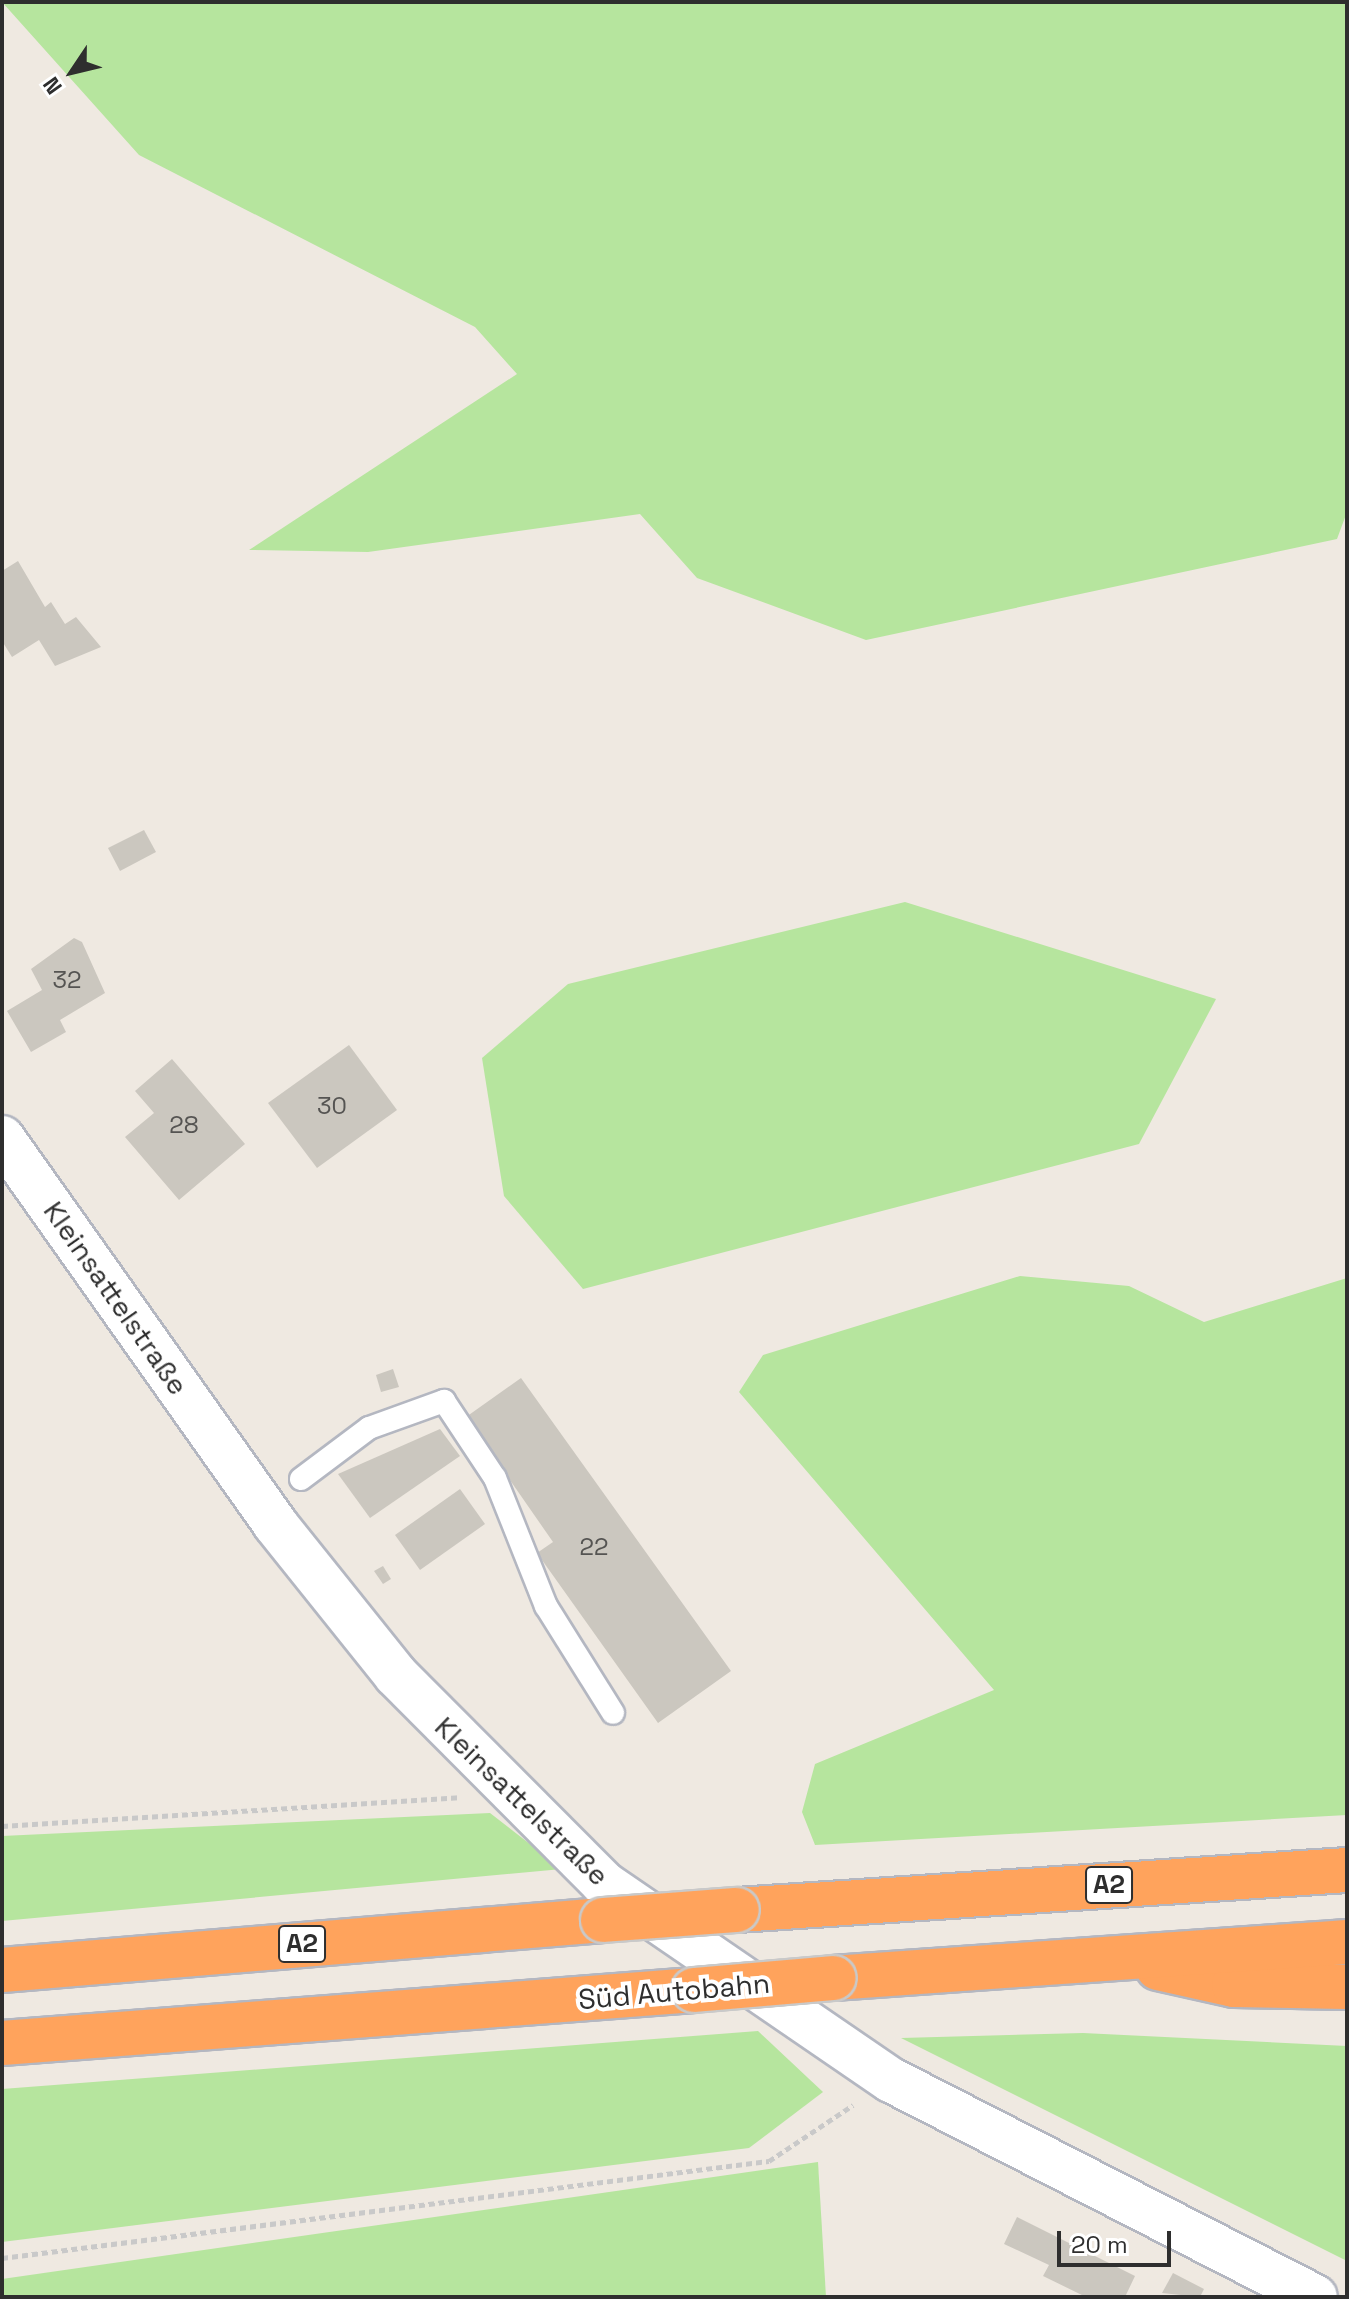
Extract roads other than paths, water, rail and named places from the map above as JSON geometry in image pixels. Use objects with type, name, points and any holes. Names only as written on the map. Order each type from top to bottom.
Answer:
[{"type":"highway","name":"A2","points":[[2,1970],[737,1910],[1347,1870]]},
{"type":"highway","name":"Süd Autobahn","points":[[2,2043],[833,1978],[1347,1942]]},
{"type":"highway","points":[[1108,1958],[1234,1985],[1347,1987]]},
{"type":"main road","name":"Kleinsattelstraße","points":[[2,1138],[275,1524],[396,1675],[603,1883],[891,2080],[1315,2297]]},
{"type":"lane","points":[[301,1479],[369,1428],[444,1401],[495,1478],[546,1606],[613,1713]]}]
